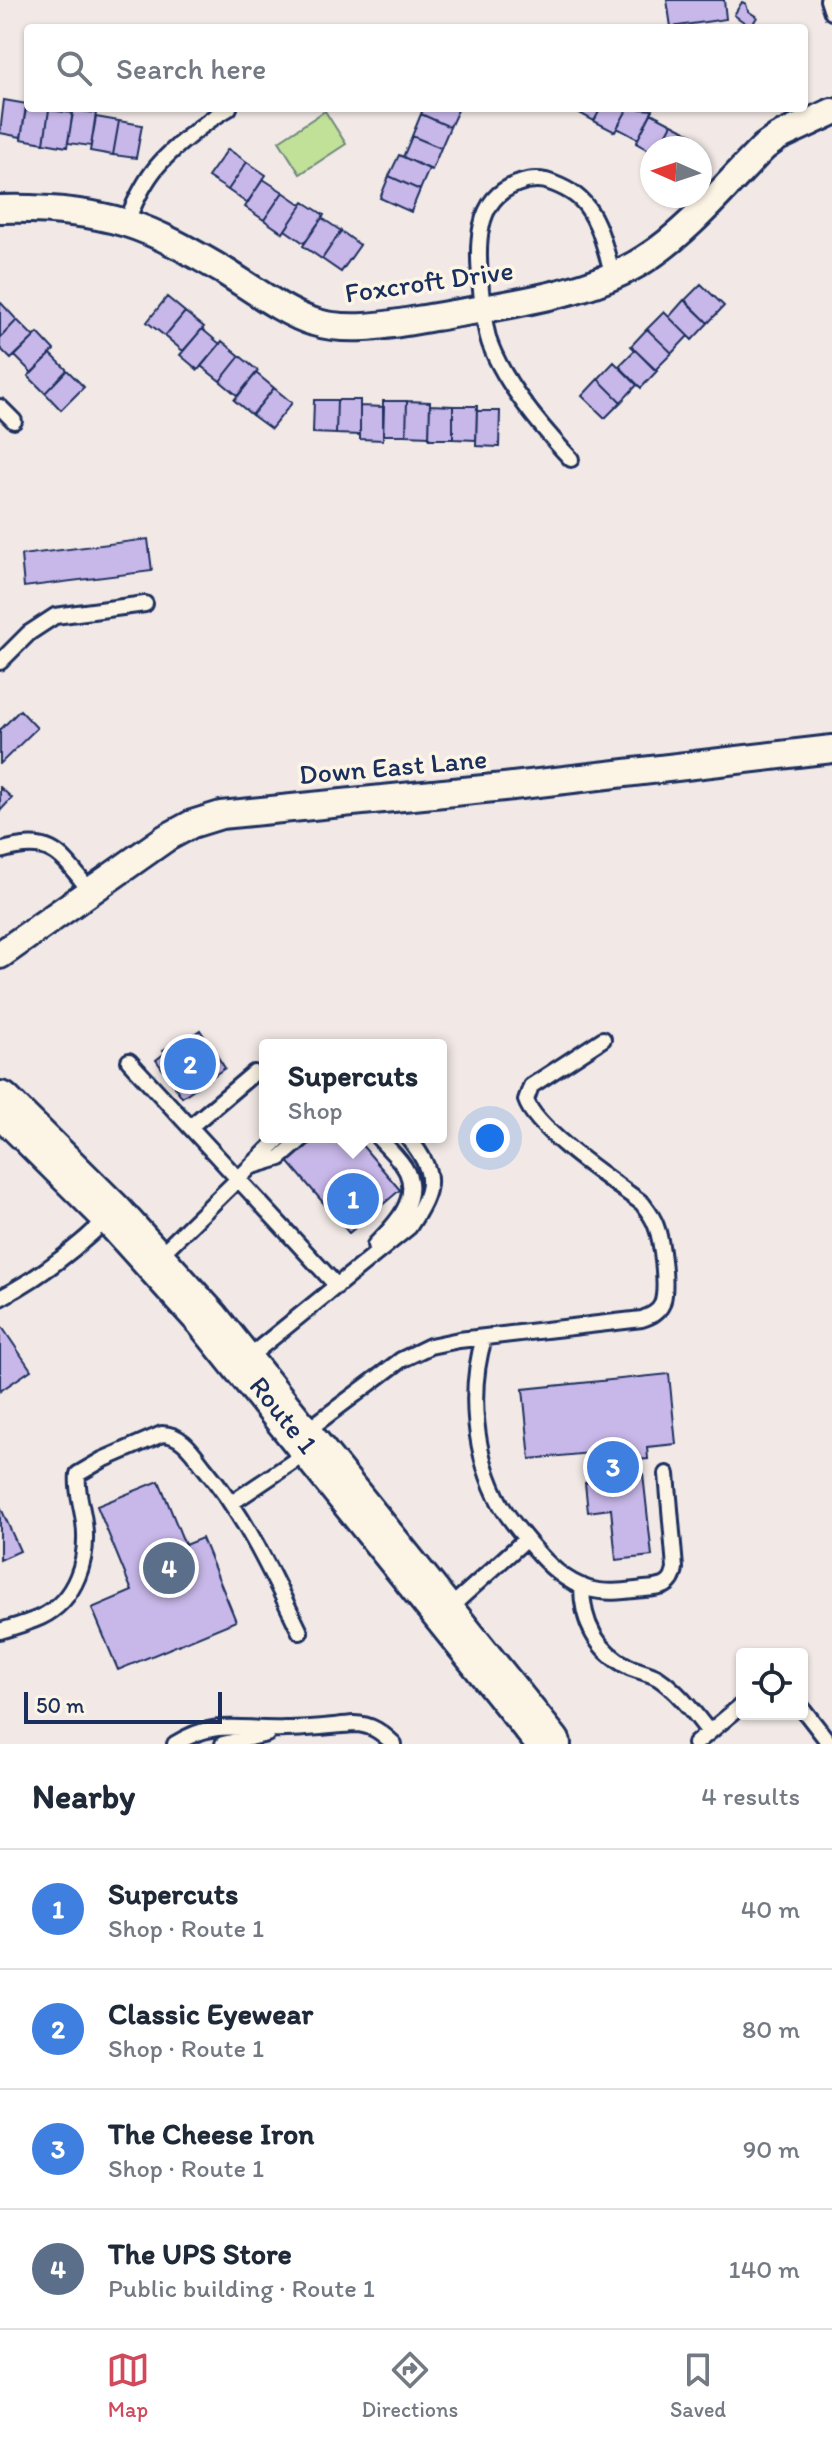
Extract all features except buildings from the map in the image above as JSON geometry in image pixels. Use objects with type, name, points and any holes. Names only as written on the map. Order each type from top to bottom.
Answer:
[{"type":"main road","name":"Route 1","points":[[0,1103],[112,1214],[242,1362],[549,1744]]},
{"type":"street","name":"Foxcroft Drive","points":[[0,209],[49,210],[126,223],[197,255],[314,322],[350,327],[483,309],[557,293],[613,275],[647,258],[677,234],[764,147],[778,137],[832,112]]},
{"type":"street","name":"Down East Lane","points":[[0,955],[166,838],[192,824],[221,815],[519,786],[832,749]]},
{"type":"lane","points":[[828,0],[832,12]]},
{"type":"lane","points":[[126,223],[154,170],[193,133],[223,112]]},
{"type":"lane","points":[[571,459],[536,420],[495,357],[487,334],[478,253],[482,222],[489,207],[509,186],[521,182],[541,180],[566,189],[581,198],[590,209],[613,275]]},
{"type":"lane","points":[[0,407],[14,421]]},
{"type":"lane","points":[[0,662],[29,633],[55,616],[145,604]]},
{"type":"lane","points":[[0,851],[21,845],[48,847],[63,858],[90,891]]},
{"type":"lane","points":[[233,1502],[401,1360],[430,1346],[642,1319],[661,1306],[661,1247],[652,1216],[642,1203],[553,1133],[533,1113],[526,1100],[528,1091],[538,1080],[603,1039]]},
{"type":"lane","points":[[129,1061],[239,1179],[343,1281]]},
{"type":"lane","points":[[190,1127],[254,1073]]},
{"type":"lane","points":[[155,1261],[275,1143]]},
{"type":"lane","points":[[250,1167],[280,1158],[297,1143]]},
{"type":"lane","points":[[343,1281],[393,1227],[408,1201],[409,1176],[383,1143]]},
{"type":"lane","points":[[242,1362],[409,1227],[424,1201],[428,1185],[427,1165],[412,1143]]},
{"type":"lane","points":[[0,1298],[41,1274],[82,1243],[112,1214]]},
{"type":"lane","points":[[484,1338],[475,1380],[479,1437],[491,1481],[501,1506],[526,1539],[544,1561],[572,1582],[600,1591],[616,1592],[657,1588],[667,1586],[672,1581],[675,1568],[667,1474]]},
{"type":"lane","points":[[0,1631],[41,1617],[57,1607],[75,1583],[85,1544],[78,1474],[151,1438],[169,1434],[184,1443],[233,1502],[260,1548],[300,1632]]},
{"type":"lane","points":[[443,1614],[526,1539]]},
{"type":"lane","points":[[582,1586],[584,1615],[599,1645],[629,1667],[657,1677],[684,1700],[709,1732]]},
{"type":"lane","points":[[695,1744],[736,1710]]},
{"type":"lane","points":[[808,1718],[823,1742]]},
{"type":"lane","points":[[175,1744],[194,1732],[213,1728],[283,1730],[366,1724],[394,1744]]},
{"type":"lane","points":[[223,1744],[283,1730]]},
{"type":"green space","points":[[326,112],[346,144],[300,174],[279,141]]},
{"type":"place","name":"Classic Eyewear","points":[[190,1064]]},
{"type":"place","name":"Supercuts","points":[[353,1199]]},
{"type":"place","name":"The Cheese Iron","points":[[613,1467]]},
{"type":"place","name":"The UPS Store","points":[[169,1568]]}]
